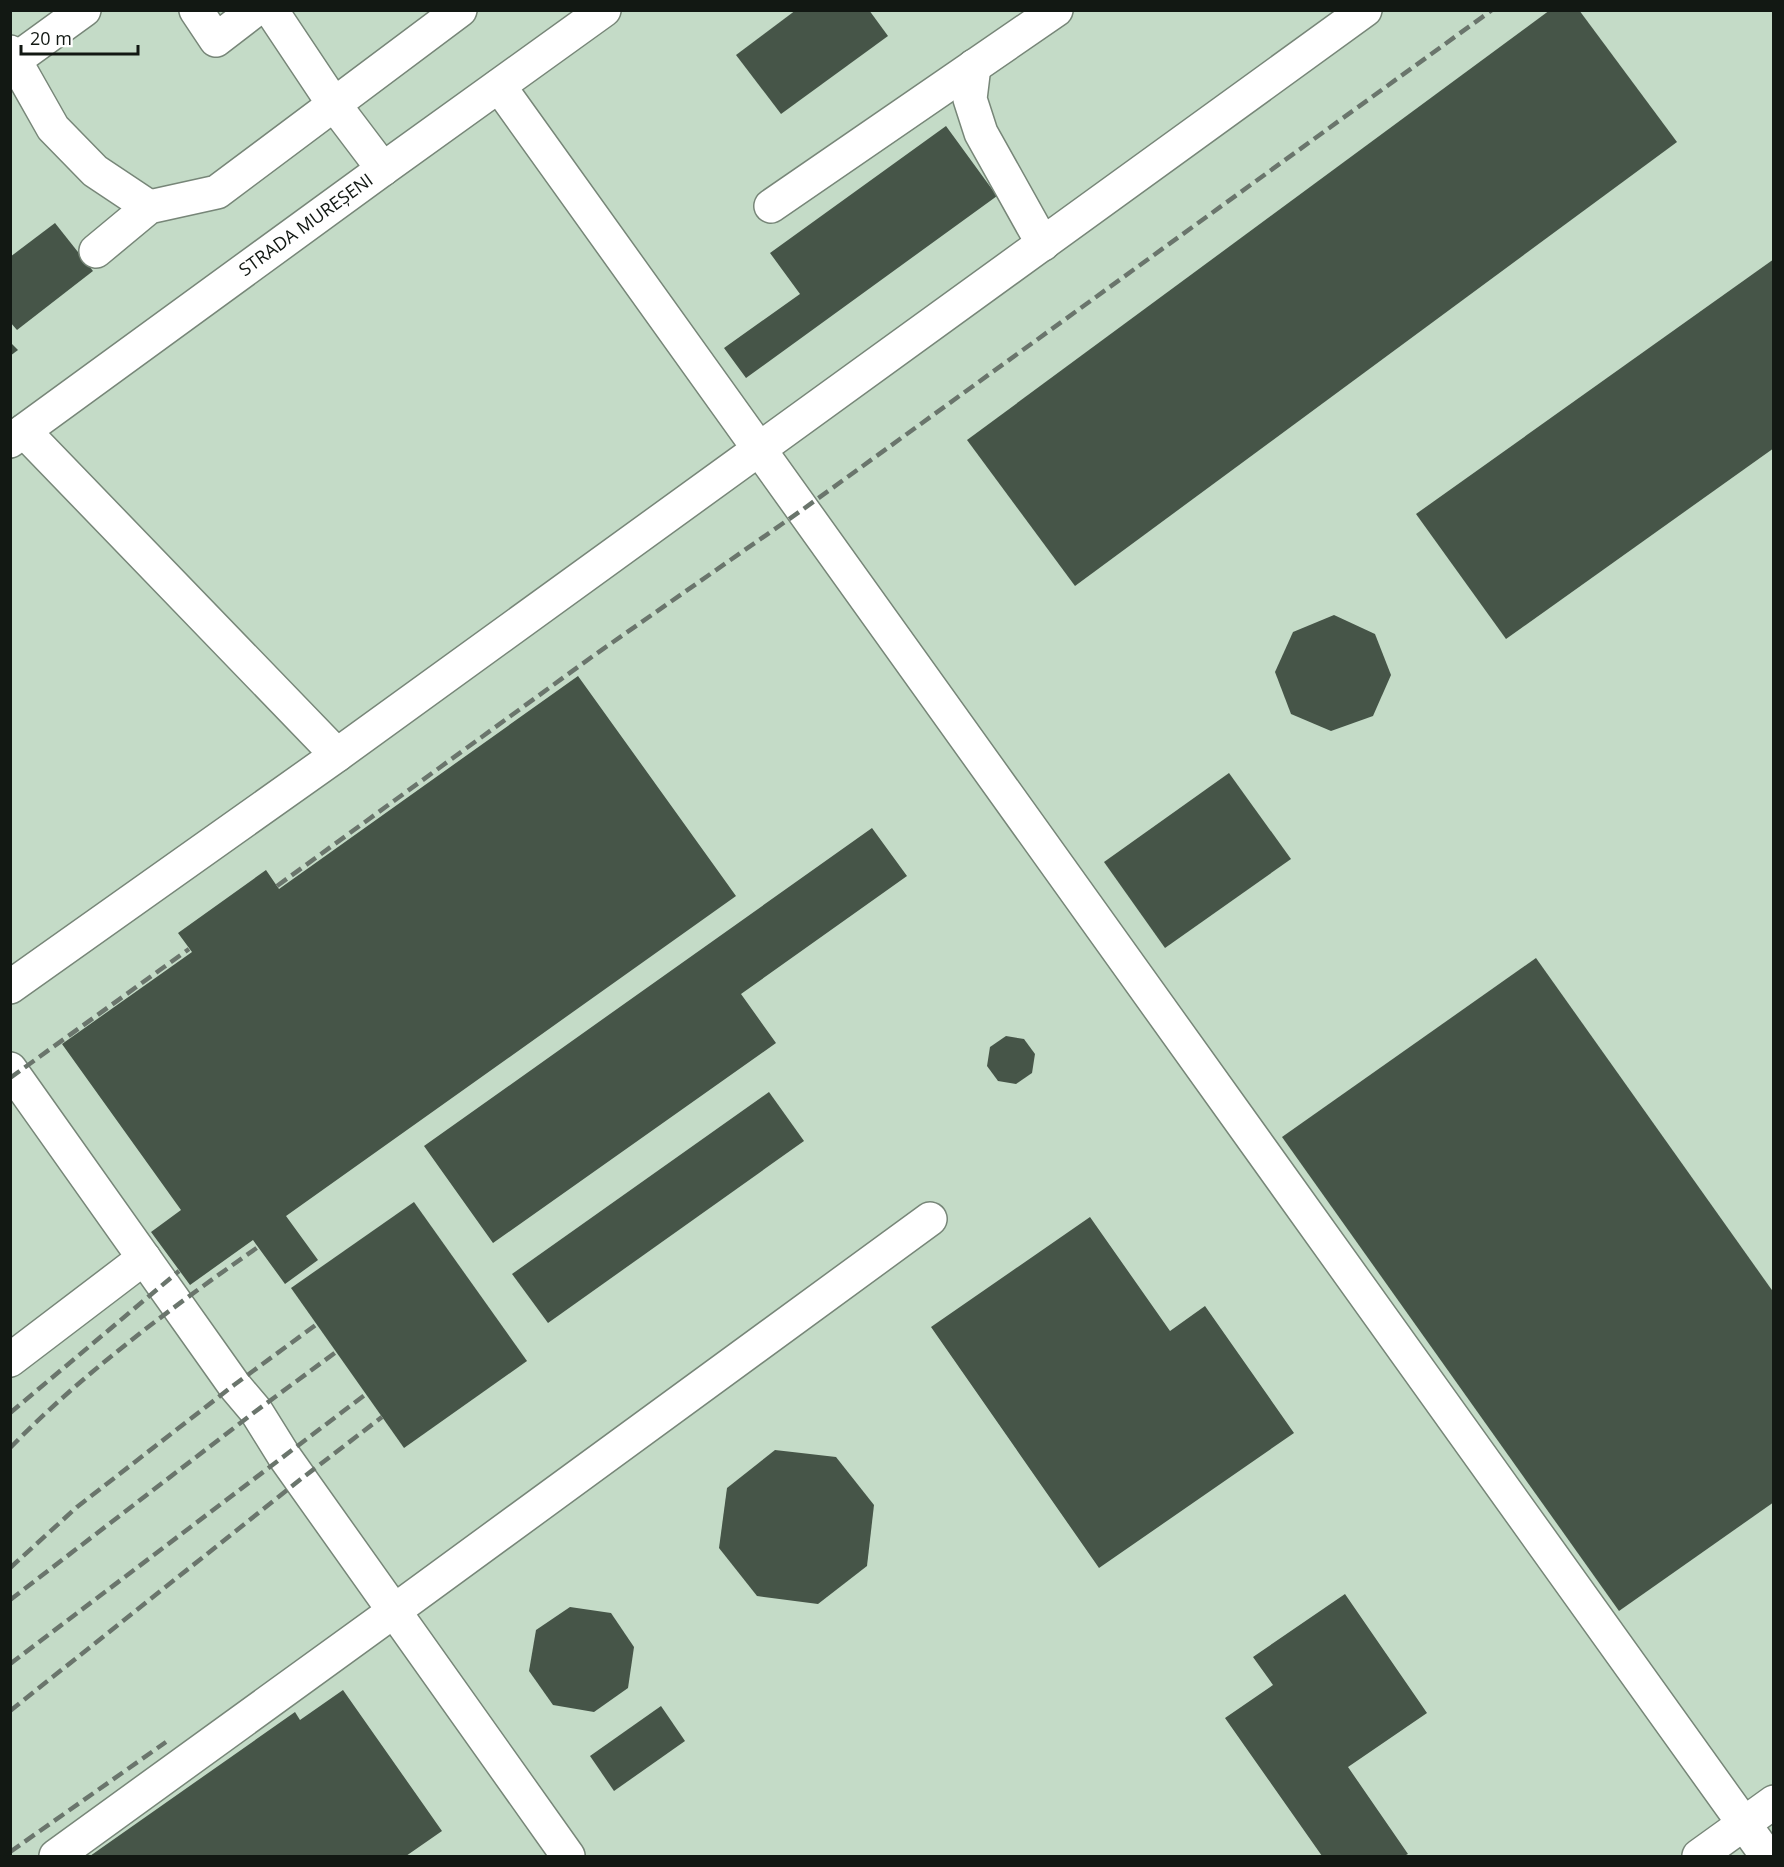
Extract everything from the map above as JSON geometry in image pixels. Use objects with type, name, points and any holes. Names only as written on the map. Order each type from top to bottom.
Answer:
[{"type":"street","points":[[84,10],[13,56],[53,128],[95,171],[149,207]]},
{"type":"street","points":[[196,10],[216,40],[255,10]]},
{"type":"street","points":[[271,10],[333,103],[383,169]]},
{"type":"street","points":[[96,251],[149,207],[217,192],[460,10]]},
{"type":"street","name":"STRADA MUREȘENI","points":[[17,436],[604,10]]},
{"type":"street","points":[[771,206],[1056,10]]},
{"type":"street","points":[[10,987],[337,755],[1365,10]]},
{"type":"street","points":[[974,66],[970,99],[981,133],[1043,244]]},
{"type":"street","points":[[499,86],[1767,1857]]},
{"type":"street","points":[[17,436],[337,755]]},
{"type":"street","points":[[10,1069],[234,1385],[256,1411],[284,1456],[565,1855]]},
{"type":"street","points":[[56,1857],[930,1219]]},
{"type":"street","points":[[10,1360],[144,1258]]},
{"type":"street","points":[[1699,1857],[1773,1803]]},
{"type":"shaded area","points":[[11,11],[1773,11],[1773,1856],[11,1856]]},
{"type":"building","points":[[796,10],[869,10],[888,36],[781,114],[736,55]]},
{"type":"building","points":[[1550,10],[1579,10],[1677,142],[1075,586],[967,440]]},
{"type":"building","points":[[946,126],[997,196],[746,378],[724,348],[800,294],[770,253]]},
{"type":"building","points":[[55,223],[93,271],[17,330],[10,322],[10,257]]},
{"type":"building","points":[[1774,259],[1774,448],[1506,639],[1416,514]]},
{"type":"building","points":[[10,342],[18,350],[10,356]]},
{"type":"building","points":[[1334,615],[1375,634],[1391,675],[1373,716],[1331,731],[1291,714],[1275,672],[1293,632]]},
{"type":"building","points":[[578,676],[736,896],[286,1216],[318,1260],[285,1284],[253,1240],[190,1285],[151,1232],[181,1210],[62,1044],[192,952],[178,933],[266,870],[279,889]]},
{"type":"building","points":[[1229,773],[1291,859],[1165,948],[1104,862]]},
{"type":"building","points":[[872,828],[907,876],[741,994],[776,1043],[493,1243],[424,1146]]},
{"type":"building","points":[[1536,958],[1774,1293],[1774,1502],[1619,1611],[1282,1137]]},
{"type":"building","points":[[1006,1036],[1024,1039],[1035,1054],[1032,1073],[1016,1084],[998,1081],[987,1066],[990,1047]]},
{"type":"building","points":[[769,1092],[804,1141],[548,1323],[512,1274]]},
{"type":"building","points":[[414,1202],[527,1361],[404,1448],[291,1288]]},
{"type":"building","points":[[1090,1217],[1170,1331],[1205,1306],[1294,1433],[1099,1568],[931,1327]]},
{"type":"building","points":[[775,1450],[836,1457],[874,1505],[867,1566],[818,1604],[757,1596],[719,1548],[727,1488]]},
{"type":"building","points":[[1345,1594],[1427,1713],[1348,1767],[1408,1854],[1404,1856],[1322,1856],[1225,1718],[1273,1685],[1253,1657]]},
{"type":"building","points":[[570,1607],[611,1613],[634,1647],[628,1688],[594,1712],[553,1705],[529,1671],[536,1630]]},
{"type":"building","points":[[343,1690],[442,1831],[406,1856],[90,1856],[295,1712],[300,1720]]},
{"type":"building","points":[[661,1706],[685,1741],[614,1791],[590,1756]]},
{"type":"railway","points":[[277,886],[593,656],[802,510],[1492,10]]},
{"type":"railway","points":[[10,1078],[189,949]]},
{"type":"railway","points":[[10,1448],[98,1367],[193,1293],[258,1247]]},
{"type":"railway","points":[[10,1413],[179,1271]]},
{"type":"railway","points":[[10,1568],[77,1507],[234,1385],[317,1324]]},
{"type":"railway","points":[[10,1600],[336,1352]]},
{"type":"railway","points":[[10,1664],[366,1394]]},
{"type":"railway","points":[[10,1711],[382,1417]]},
{"type":"railway","points":[[10,1852],[166,1742]]}]
